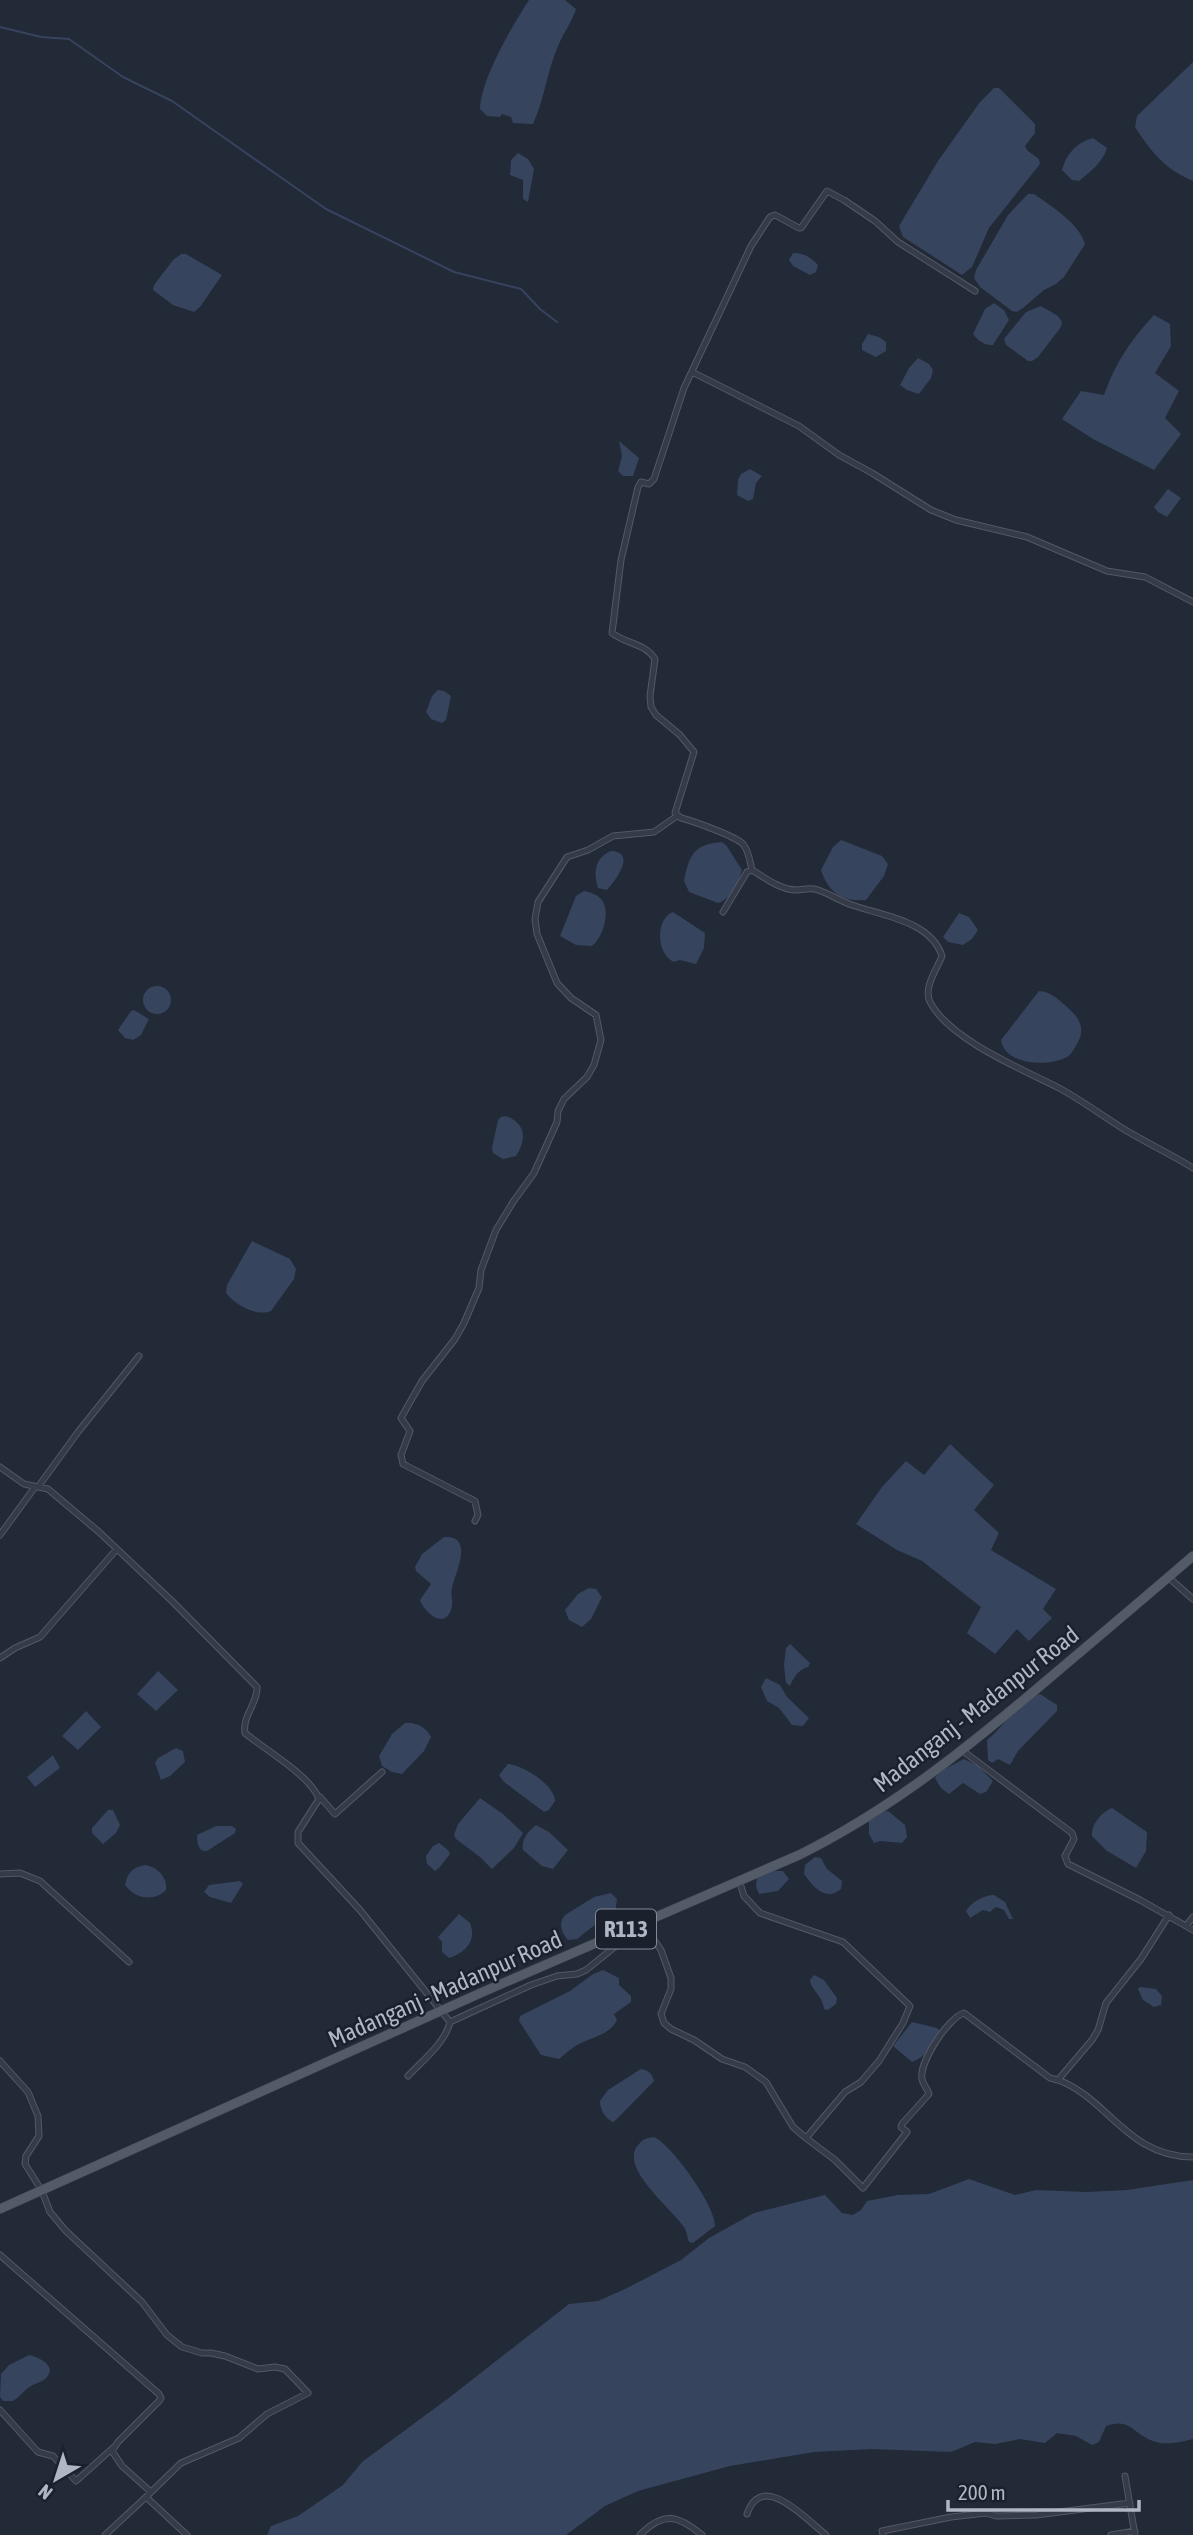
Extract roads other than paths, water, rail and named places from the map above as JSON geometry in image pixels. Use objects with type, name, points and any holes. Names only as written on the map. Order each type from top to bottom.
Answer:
[{"type":"main road","name":"Madanganj - Madanpur Road","points":[[0,2209],[799,1855],[845,1832],[898,1799],[963,1751],[1193,1556]]},
{"type":"street","points":[[677,817],[675,810],[694,752],[651,707],[655,659],[652,654],[639,645],[616,637],[612,634],[612,628],[621,560],[638,486],[641,482],[649,484],[654,479],[684,388],[745,257],[766,221],[775,215],[799,229],[802,228],[826,191],[876,221],[898,242],[975,291]]},
{"type":"street","points":[[692,372],[799,426],[839,456],[861,466],[931,510],[956,520],[1027,537],[1107,571],[1150,578],[1193,602]]},
{"type":"street","points":[[677,817],[732,837],[743,844],[752,870],[783,887],[796,890],[814,888],[841,901],[877,911],[932,937],[942,956],[929,985],[929,1000],[948,1023],[984,1049],[1058,1088],[1193,1168]]},
{"type":"street","points":[[475,1521],[478,1515],[475,1502],[403,1464],[401,1455],[410,1431],[401,1414],[422,1381],[455,1339],[479,1288],[481,1270],[496,1230],[534,1173],[564,1099],[587,1077],[594,1065],[601,1040],[596,1016],[571,998],[557,983],[537,934],[535,919],[538,902],[567,857],[588,850],[613,836],[654,832],[677,817]]},
{"type":"street","points":[[723,912],[747,872],[752,870]]},
{"type":"street","points":[[0,1535],[139,1356]]},
{"type":"street","points":[[0,1467],[24,1484],[48,1489],[178,1608],[257,1687],[246,1718],[245,1733],[298,1774],[335,1814],[382,1772]]},
{"type":"street","points":[[0,1658],[40,1637],[116,1550]]},
{"type":"street","points":[[1168,1577],[1193,1599]]},
{"type":"street","points":[[963,1751],[1072,1833],[1074,1839],[1065,1856],[1068,1864],[1193,1930]]},
{"type":"street","points":[[318,1795],[319,1802],[298,1832],[298,1843],[360,1910],[450,2022],[449,2029],[408,2076]]},
{"type":"street","points":[[0,1874],[20,1872],[40,1881],[129,1962]]},
{"type":"street","points":[[739,1880],[744,1896],[760,1913],[843,1942],[910,2006],[903,2023],[879,2062],[861,2082],[845,2092],[806,2137]]},
{"type":"street","points":[[1058,2080],[1092,2040],[1106,2003],[1141,1959],[1168,1915]]},
{"type":"street","points":[[1186,1926],[1193,1917]]},
{"type":"street","points":[[450,2022],[531,1985],[556,1976],[577,1974],[586,1970],[621,1940],[632,1933],[642,1931],[652,1937],[661,1950],[671,1978],[671,1989],[661,2014],[664,2023],[722,2059],[745,2067],[760,2077],[766,2082],[793,2127],[835,2160],[863,2188],[907,2132],[901,2127],[906,2119],[929,2094],[930,2091],[922,2081],[923,2069],[946,2027],[964,2012],[1050,2078],[1074,2088],[1126,2132],[1159,2151],[1193,2157]]},
{"type":"street","points":[[0,2061],[28,2092],[38,2116],[39,2136],[24,2164],[42,2191],[50,2212],[66,2231],[142,2302],[167,2335],[182,2347],[225,2356],[258,2369],[285,2369],[308,2393],[267,2414],[239,2438],[181,2463],[105,2535]]},
{"type":"street","points":[[0,2255],[161,2398],[114,2447],[76,2481],[53,2456],[38,2452],[0,2410]]},
{"type":"street","points":[[114,2447],[112,2451],[115,2456],[187,2535]]},
{"type":"street","points":[[1111,2535],[1135,2533],[1125,2476]]},
{"type":"street","points":[[747,2514],[757,2498],[772,2496],[782,2500],[826,2535]]},
{"type":"street","points":[[883,2535],[882,2531],[951,2517],[986,2513],[996,2516],[1036,2515],[1130,2503]]},
{"type":"street","points":[[640,2535],[648,2527],[673,2518],[686,2522],[702,2535]]},
{"type":"water","points":[[529,0],[565,0],[576,9],[555,54],[533,124],[513,123],[511,117],[502,114],[500,117],[487,116],[480,109],[491,68]]},
{"type":"water","points":[[1193,62],[1193,181],[1160,159],[1135,127],[1137,116]]},
{"type":"water","points":[[994,88],[999,88],[1035,124],[1035,133],[1025,146],[1039,159],[1040,164],[989,228],[972,267],[962,275],[903,237],[899,226],[938,161],[980,102]]},
{"type":"water","points":[[1093,138],[1107,148],[1105,153],[1096,166],[1079,181],[1072,180],[1062,170],[1066,159],[1077,146]]},
{"type":"water","points":[[518,153],[528,159],[534,169],[528,202],[523,199],[523,180],[510,175],[511,160]]},
{"type":"water","points":[[1028,194],[1034,194],[1064,216],[1077,229],[1085,244],[1064,277],[1017,312],[980,287],[974,278],[1008,215]]},
{"type":"water","points":[[793,253],[813,260],[818,265],[816,272],[810,275],[793,266],[789,260]]},
{"type":"water","points":[[186,254],[222,275],[194,312],[173,305],[153,290],[173,260]]},
{"type":"water","points":[[994,303],[1004,310],[1009,320],[993,345],[990,345],[973,334],[985,309]]},
{"type":"water","points":[[1041,306],[1058,316],[1062,322],[1061,327],[1038,357],[1028,361],[1006,345],[1004,339],[1026,312]]},
{"type":"water","points":[[1154,315],[1170,324],[1171,346],[1155,373],[1179,391],[1165,418],[1181,434],[1154,470],[1093,439],[1062,419],[1081,391],[1104,395],[1124,352]]},
{"type":"water","points":[[868,334],[886,342],[886,351],[876,357],[862,350],[862,344]]},
{"type":"water","points":[[918,358],[929,364],[933,370],[931,378],[919,394],[900,385]]},
{"type":"water","points":[[619,441],[639,458],[633,476],[623,476],[618,471],[622,456]]},
{"type":"water","points":[[750,469],[762,476],[756,483],[753,499],[748,501],[737,495],[741,474]]},
{"type":"water","points":[[1168,489],[1181,498],[1167,517],[1154,507]]},
{"type":"water","points":[[438,690],[451,696],[446,720],[442,723],[431,719],[426,712],[432,696]]},
{"type":"water","points":[[841,840],[882,856],[888,864],[884,876],[866,900],[850,899],[837,894],[824,878],[821,870],[833,847]]},
{"type":"water","points":[[722,842],[742,870],[733,890],[718,903],[689,892],[684,881],[694,852],[705,845]]},
{"type":"water","points":[[611,851],[623,856],[622,867],[607,890],[598,888],[597,866],[602,857]]},
{"type":"water","points":[[584,891],[598,897],[604,903],[605,909],[603,930],[592,946],[576,945],[560,936],[576,896]]},
{"type":"water","points":[[673,912],[705,933],[704,948],[696,964],[680,960],[674,962],[664,952],[661,929],[667,916]]},
{"type":"water","points":[[959,913],[969,917],[978,930],[972,939],[963,945],[948,942],[943,937]]},
{"type":"water","points":[[157,986],[167,990],[171,1000],[167,1010],[157,1014],[147,1010],[143,1000],[147,990]]},
{"type":"water","points":[[1039,991],[1058,999],[1075,1015],[1081,1033],[1069,1056],[1039,1063],[1010,1055],[1001,1040]]},
{"type":"water","points":[[134,1010],[149,1019],[141,1035],[133,1040],[125,1038],[118,1030]]},
{"type":"water","points":[[506,1116],[518,1123],[523,1138],[516,1156],[503,1159],[493,1153],[492,1148],[498,1120]]},
{"type":"water","points":[[252,1241],[290,1259],[296,1269],[294,1279],[271,1311],[247,1309],[226,1293],[227,1285]]},
{"type":"water","points":[[950,1444],[994,1485],[974,1510],[999,1533],[991,1550],[1056,1589],[1043,1609],[1052,1618],[1029,1641],[1017,1629],[995,1654],[967,1633],[981,1607],[922,1561],[897,1550],[856,1524],[882,1487],[906,1461],[924,1475]]},
{"type":"water","points":[[444,1537],[454,1538],[459,1542],[461,1557],[452,1591],[451,1610],[444,1619],[439,1619],[430,1614],[420,1600],[431,1584],[415,1567],[422,1554]]},
{"type":"water","points":[[589,1588],[596,1589],[602,1597],[591,1619],[582,1627],[569,1620],[565,1610],[578,1594]]},
{"type":"water","points":[[790,1644],[810,1663],[797,1674],[790,1686],[786,1683],[784,1665],[786,1648]]},
{"type":"water","points":[[158,1671],[178,1690],[156,1711],[137,1694]]},
{"type":"water","points":[[766,1678],[780,1685],[787,1697],[809,1718],[803,1726],[792,1725],[779,1708],[767,1701],[761,1687]]},
{"type":"water","points":[[1040,1694],[1057,1705],[1057,1711],[1018,1751],[1010,1765],[998,1759],[992,1763],[988,1760],[987,1740],[1018,1708]]},
{"type":"water","points":[[86,1711],[101,1727],[78,1750],[62,1736]]},
{"type":"water","points":[[405,1723],[420,1726],[431,1737],[424,1751],[402,1774],[382,1766],[379,1756],[392,1734]]},
{"type":"water","points":[[176,1748],[183,1751],[185,1762],[170,1776],[161,1780],[155,1763],[158,1758]]},
{"type":"water","points":[[53,1755],[60,1768],[35,1787],[27,1777]]},
{"type":"water","points":[[964,1759],[978,1766],[993,1781],[986,1792],[980,1794],[963,1783],[949,1794],[941,1788],[935,1778],[939,1772]]},
{"type":"water","points":[[508,1764],[529,1772],[550,1789],[555,1801],[549,1810],[544,1812],[504,1782],[499,1775]]},
{"type":"water","points":[[480,1798],[503,1814],[523,1833],[514,1848],[492,1869],[454,1835],[458,1824]]},
{"type":"water","points":[[1112,1808],[1147,1832],[1146,1851],[1136,1868],[1107,1851],[1092,1836],[1098,1819]]},
{"type":"water","points":[[108,1810],[113,1810],[120,1825],[116,1833],[103,1844],[92,1833],[92,1828]]},
{"type":"water","points":[[888,1811],[905,1825],[907,1837],[902,1843],[874,1843],[869,1834],[869,1819],[880,1812]]},
{"type":"water","points":[[536,1825],[549,1832],[568,1850],[553,1869],[542,1866],[523,1850],[526,1836]]},
{"type":"water","points":[[216,1826],[232,1826],[236,1829],[235,1833],[207,1851],[202,1850],[197,1835]]},
{"type":"water","points":[[439,1843],[450,1854],[435,1871],[427,1864],[426,1856],[433,1846]]},
{"type":"water","points":[[815,1857],[821,1858],[827,1869],[842,1881],[841,1889],[835,1893],[825,1893],[808,1879],[804,1874],[805,1865]]},
{"type":"water","points":[[145,1865],[157,1870],[163,1877],[166,1890],[161,1894],[139,1896],[125,1885],[131,1871]]},
{"type":"water","points":[[766,1871],[783,1871],[789,1879],[778,1891],[759,1894],[756,1887],[757,1876]]},
{"type":"water","points":[[240,1881],[243,1884],[231,1903],[210,1897],[204,1892],[209,1885]]},
{"type":"water","points":[[611,1893],[617,1899],[615,1913],[609,1922],[596,1924],[577,1939],[568,1940],[561,1927],[565,1915],[594,1897]]},
{"type":"water","points":[[994,1895],[1005,1902],[1013,1919],[1009,1919],[1004,1910],[996,1907],[990,1912],[983,1910],[970,1918],[966,1911],[971,1905]]},
{"type":"water","points":[[459,1914],[470,1923],[471,1940],[465,1949],[449,1958],[442,1952],[442,1942],[438,1937]]},
{"type":"water","points":[[603,1970],[619,1978],[619,1985],[631,1996],[631,2002],[614,2014],[617,2020],[607,2031],[576,2046],[559,2059],[541,2055],[519,2021],[520,2016],[570,1991]]},
{"type":"water","points":[[814,1975],[824,1980],[837,1998],[836,2004],[828,2010],[824,2009],[811,1984],[810,1980]]},
{"type":"water","points":[[1138,1989],[1156,1989],[1162,1996],[1161,2005],[1154,2007],[1143,2000]]},
{"type":"water","points":[[912,2022],[940,2031],[925,2053],[912,2062],[893,2046]]},
{"type":"water","points":[[641,2069],[649,2072],[654,2081],[616,2120],[610,2121],[600,2101],[608,2090]]},
{"type":"water","points":[[654,2137],[662,2142],[681,2164],[701,2192],[713,2217],[715,2226],[693,2243],[689,2242],[684,2227],[648,2187],[635,2164],[634,2153],[639,2144]]},
{"type":"water","points":[[969,2179],[1015,2195],[1036,2190],[1127,2190],[1193,2180],[1193,2439],[1163,2443],[1146,2438],[1126,2425],[1114,2424],[1106,2426],[1099,2442],[1092,2445],[1076,2436],[1057,2433],[1045,2443],[1020,2439],[995,2444],[975,2442],[951,2452],[872,2449],[814,2452],[730,2466],[638,2491],[605,2506],[566,2535],[267,2535],[271,2526],[298,2516],[343,2485],[362,2462],[569,2304],[598,2301],[625,2289],[681,2260],[709,2238],[754,2213],[825,2195],[842,2213],[853,2215],[861,2210],[867,2201],[898,2195],[929,2194]]},
{"type":"water","points":[[29,2355],[45,2362],[50,2369],[49,2373],[45,2379],[13,2401],[3,2401],[0,2397],[1,2374],[9,2365]]},
{"type":"waterway","points":[[0,27],[41,37],[69,39],[123,77],[172,101],[326,209],[454,272],[521,289],[557,322]]}]
